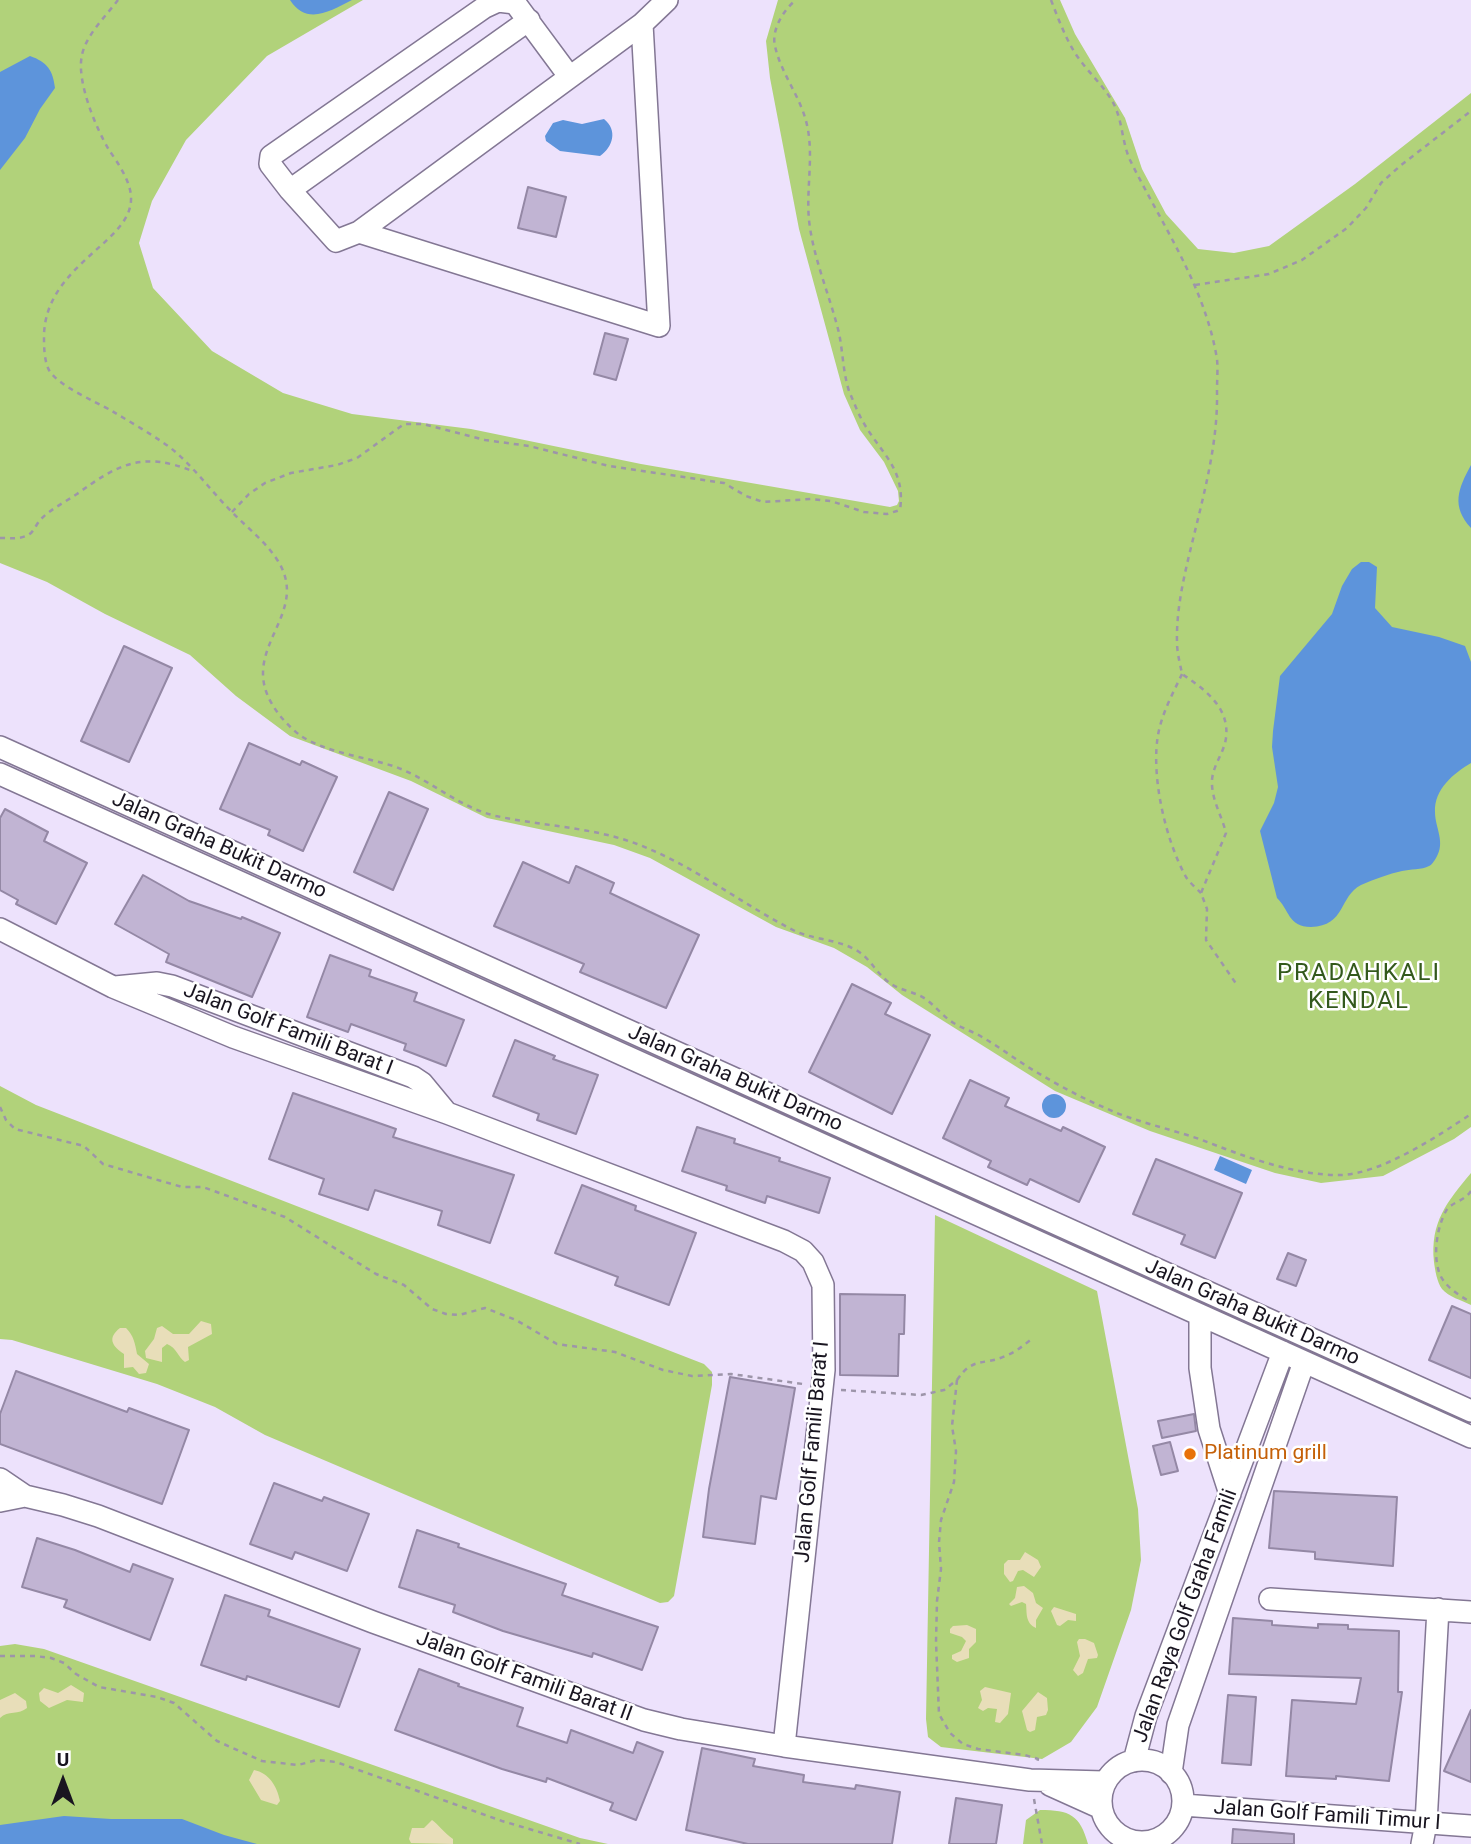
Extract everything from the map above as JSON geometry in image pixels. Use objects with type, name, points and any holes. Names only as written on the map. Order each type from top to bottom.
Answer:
[{"type":"street","points":[[569,76],[515,3],[498,1],[485,7],[277,151],[271,156],[270,164],[336,241],[359,232],[642,24],[667,0]]},
{"type":"street","points":[[290,190],[528,20]]},
{"type":"street","points":[[359,232],[659,326],[642,24]]},
{"type":"street","name":"Jalan Graha Bukit Darmo","points":[[0,747],[1471,1412]]},
{"type":"street","name":"Jalan Graha Bukit Darmo","points":[[0,774],[1471,1437]]},
{"type":"street","name":"Jalan Golf Famili Barat I","points":[[0,929],[113,987],[233,1037],[447,1113],[784,1241],[803,1251],[813,1262],[823,1285],[823,1388],[784,1746]]},
{"type":"street","points":[[1200,1315],[1200,1368],[1209,1429],[1230,1494]]},
{"type":"street","name":"Jalan Raya Golf Graha Famili","points":[[1134,1761],[1146,1716],[1283,1352]]},
{"type":"street","name":"Jalan Raya Golf Graha Famili","points":[[1171,1773],[1178,1725],[1304,1362]]},
{"type":"street","name":"Jalan Golf Famili Barat II","points":[[0,1479],[26,1496],[98,1516],[373,1622],[644,1720],[784,1746],[1036,1781],[1104,1782]]},
{"type":"street","name":"Jalan Golf Famili Barat II","points":[[0,1501],[26,1496]]},
{"type":"street","points":[[1270,1598],[1471,1612]]},
{"type":"street","points":[[1424,1833],[1438,1608]]},
{"type":"street","points":[[1134,1761],[1155,1762],[1171,1773],[1178,1782],[1183,1805],[1174,1827],[1153,1842],[1130,1841],[1106,1827],[1100,1797],[1104,1782],[1121,1766],[1134,1761]]},
{"type":"street","name":"Jalan Golf Famili Barat II","points":[[1036,1781],[1106,1827]]},
{"type":"street","name":"Jalan Golf Famili Timur I","points":[[1183,1805],[1424,1833],[1471,1826]]},
{"type":"path","points":[[118,0],[90,36],[81,56],[82,82],[99,134],[127,182],[132,197],[127,218],[61,285],[50,304],[45,325],[44,349],[48,367],[53,377],[170,448],[271,552],[287,579],[286,600],[261,667],[263,688],[275,711],[304,739],[399,768],[462,804],[493,815],[580,830],[635,843],[697,873],[795,931],[854,949],[870,960],[892,985],[921,996],[946,1018],[983,1037],[1042,1076],[1079,1096],[1119,1114],[1198,1139],[1252,1160],[1343,1175],[1383,1165],[1435,1138],[1471,1114]]},
{"type":"path","points":[[232,512],[249,494],[265,483],[291,473],[337,465],[357,458],[404,424],[424,424],[609,466],[724,483],[763,502],[811,499],[831,501],[864,512],[887,514],[900,509],[902,496],[895,468],[862,421],[849,390],[839,336],[810,224],[810,152],[807,124],[774,44],[777,26],[789,6],[796,0]]},
{"type":"path","points":[[1051,0],[1075,53],[1112,100],[1119,116],[1123,144],[1130,160],[1165,229],[1185,260],[1210,331],[1217,361],[1214,446],[1179,608],[1177,642],[1182,674],[1163,719],[1155,757],[1158,787],[1168,831],[1187,879],[1201,892],[1207,909],[1206,940],[1237,985]]},
{"type":"path","points":[[1195,285],[1269,274],[1302,260],[1347,228],[1366,208],[1381,183],[1471,111]]},
{"type":"path","points":[[0,538],[17,539],[31,533],[41,519],[100,477],[124,465],[147,460],[172,463],[195,472]]},
{"type":"path","points":[[1182,674],[1206,690],[1217,704],[1225,723],[1226,740],[1215,764],[1212,782],[1214,799],[1226,833],[1201,892]]},
{"type":"path","points":[[0,1107],[6,1120],[15,1129],[84,1146],[103,1164],[182,1187],[203,1187],[285,1217],[376,1274],[404,1285],[432,1309],[459,1315],[485,1308],[516,1320],[557,1344],[615,1352],[663,1370],[692,1376],[731,1374],[863,1393],[921,1395],[944,1390],[957,1380],[964,1369],[981,1361],[1002,1358],[1033,1338]]},
{"type":"path","points":[[1471,1191],[1466,1198],[1447,1208],[1439,1227],[1437,1244],[1439,1272],[1459,1295],[1471,1302]]},
{"type":"path","points":[[957,1380],[952,1426],[956,1451],[954,1482],[941,1520],[939,1542],[942,1569],[937,1601],[936,1642],[939,1714],[950,1733],[963,1744],[1038,1759],[1036,1781],[1042,1844]]},
{"type":"path","points":[[0,1656],[51,1658],[64,1662],[76,1674],[99,1687],[157,1697],[174,1703],[217,1741],[262,1760],[298,1765],[317,1760],[336,1762],[465,1809],[580,1844]]},
{"type":"green space","points":[[0,0],[363,0],[267,56],[186,140],[152,201],[139,243],[153,288],[212,351],[283,393],[352,414],[471,429],[641,464],[890,507],[897,505],[899,501],[898,491],[884,462],[860,430],[844,394],[799,229],[770,78],[766,41],[778,0],[1060,0],[1075,34],[1125,118],[1142,169],[1166,214],[1198,249],[1234,253],[1269,246],[1355,184],[1471,93],[1471,1127],[1454,1139],[1383,1176],[1321,1183],[1275,1173],[1150,1131],[1055,1091],[902,995],[867,967],[834,948],[776,927],[650,858],[614,845],[487,818],[411,781],[290,736],[236,696],[190,655],[105,614],[47,582],[0,563]]},
{"type":"green space","points":[[0,1086],[36,1105],[704,1364],[712,1372],[712,1385],[674,1596],[668,1602],[660,1603],[265,1435],[215,1407],[157,1384],[12,1340],[0,1339]]},
{"type":"green space","points":[[1471,1173],[1471,1305],[1442,1289],[1436,1272],[1433,1248],[1442,1213]]},
{"type":"green space","points":[[935,1215],[1097,1291],[1138,1509],[1141,1560],[1131,1610],[1097,1707],[1071,1742],[1042,1759],[941,1747],[928,1737],[926,1719]]},
{"type":"green space","points":[[15,1644],[44,1649],[580,1838],[608,1844],[0,1844],[0,1646]]},
{"type":"green space","points":[[1040,1810],[1059,1811],[1072,1816],[1081,1826],[1088,1844],[1023,1844],[1026,1820]]},
{"type":"sand","points":[[201,1321],[211,1324],[212,1334],[188,1347],[189,1360],[185,1362],[167,1344],[162,1348],[162,1362],[146,1358],[145,1351],[154,1339],[157,1328],[162,1326],[173,1334],[189,1334]]},
{"type":"sand","points":[[120,1328],[129,1331],[137,1354],[149,1364],[146,1373],[139,1374],[133,1367],[124,1368],[124,1354],[116,1348],[112,1339]]},
{"type":"sand","points":[[1025,1552],[1038,1560],[1041,1567],[1034,1577],[1023,1570],[1018,1571],[1010,1582],[1004,1574],[1004,1564],[1008,1560],[1020,1560]]},
{"type":"sand","points":[[1024,1586],[1033,1593],[1036,1603],[1043,1608],[1036,1620],[1036,1628],[1028,1621],[1026,1604],[1009,1604],[1015,1598],[1017,1587]]},
{"type":"sand","points":[[1054,1607],[1076,1614],[1076,1621],[1068,1620],[1060,1626],[1057,1625],[1051,1611]]},
{"type":"sand","points":[[967,1625],[976,1629],[976,1642],[969,1649],[969,1658],[957,1662],[952,1659],[952,1655],[961,1651],[966,1641],[950,1633],[950,1629],[953,1626]]},
{"type":"sand","points":[[1079,1639],[1094,1643],[1098,1655],[1097,1658],[1088,1659],[1083,1673],[1078,1676],[1073,1670],[1080,1656],[1077,1642]]},
{"type":"sand","points":[[71,1685],[84,1693],[83,1702],[67,1700],[49,1708],[40,1701],[39,1693],[44,1688],[58,1693]]},
{"type":"sand","points":[[985,1687],[1011,1693],[1008,1714],[1000,1723],[995,1722],[997,1709],[988,1708],[983,1711],[978,1708],[982,1700],[980,1691]]},
{"type":"sand","points":[[1038,1692],[1047,1698],[1048,1710],[1046,1715],[1037,1717],[1035,1730],[1030,1732],[1022,1711]]},
{"type":"sand","points":[[15,1693],[26,1701],[27,1708],[0,1718],[0,1700]]},
{"type":"sand","points":[[254,1770],[268,1777],[274,1785],[280,1801],[277,1805],[261,1800],[249,1780]]},
{"type":"sand","points":[[432,1820],[453,1839],[453,1844],[411,1843],[409,1839],[412,1828],[424,1828]]},
{"type":"water","points":[[290,0],[352,0],[327,12],[311,14],[304,13]]},
{"type":"water","points":[[30,56],[48,68],[55,88],[25,138],[0,170],[0,72]]},
{"type":"water","points":[[604,119],[611,128],[612,138],[608,148],[600,156],[560,151],[546,141],[545,136],[553,123],[563,120],[582,124]]},
{"type":"water","points":[[1471,465],[1471,528],[1461,512],[1459,497]]},
{"type":"water","points":[[1361,562],[1369,562],[1377,567],[1375,608],[1392,627],[1439,637],[1465,646],[1471,662],[1471,763],[1452,777],[1438,796],[1435,818],[1440,846],[1431,865],[1405,870],[1361,885],[1354,890],[1330,922],[1311,927],[1303,926],[1293,921],[1277,898],[1260,831],[1274,803],[1278,787],[1272,747],[1280,676],[1332,614],[1342,586],[1352,569]]},
{"type":"water","points":[[1054,1094],[1062,1098],[1066,1106],[1062,1114],[1054,1118],[1046,1114],[1042,1106],[1046,1098]]},
{"type":"water","points":[[1220,1156],[1252,1170],[1246,1184],[1214,1170]]},
{"type":"water","points":[[64,1816],[182,1819],[257,1844],[0,1844],[0,1825]]},
{"type":"building","points":[[528,187],[566,197],[556,237],[518,228]]},
{"type":"building","points":[[605,333],[628,339],[616,380],[594,374]]},
{"type":"building","points":[[124,646],[172,668],[129,762],[81,741]]},
{"type":"building","points":[[249,743],[300,765],[302,761],[337,777],[303,851],[268,835],[270,830],[220,809]]},
{"type":"building","points":[[389,792],[428,809],[393,890],[354,872]]},
{"type":"building","points":[[5,809],[48,832],[44,841],[87,863],[56,924],[16,904],[18,900],[0,890],[0,818]]},
{"type":"building","points":[[523,862],[569,883],[576,866],[614,883],[610,893],[699,935],[666,1008],[580,972],[584,964],[494,926]]},
{"type":"building","points":[[143,875],[189,901],[241,919],[242,917],[280,933],[252,997],[166,962],[169,954],[115,924]]},
{"type":"building","points":[[330,955],[371,970],[369,976],[417,993],[414,1001],[464,1020],[446,1066],[404,1050],[406,1044],[351,1024],[348,1032],[307,1017]]},
{"type":"building","points":[[852,984],[891,1003],[885,1014],[930,1035],[892,1114],[809,1072]]},
{"type":"building","points":[[515,1040],[555,1056],[553,1059],[598,1075],[576,1134],[537,1120],[539,1114],[493,1096]]},
{"type":"building","points":[[970,1080],[1009,1098],[1005,1106],[1061,1131],[1063,1127],[1105,1147],[1079,1202],[1030,1179],[1027,1185],[988,1167],[991,1161],[943,1138]]},
{"type":"building","points":[[293,1093],[396,1129],[393,1137],[514,1175],[490,1243],[438,1225],[442,1211],[375,1190],[368,1210],[319,1194],[324,1179],[269,1159]]},
{"type":"building","points":[[697,1127],[735,1139],[734,1143],[830,1178],[819,1213],[767,1196],[765,1203],[726,1190],[727,1186],[682,1171]]},
{"type":"building","points":[[1156,1159],[1242,1193],[1215,1258],[1181,1244],[1185,1235],[1133,1214]]},
{"type":"building","points":[[582,1185],[636,1206],[635,1210],[696,1233],[669,1305],[615,1285],[618,1277],[555,1253]]},
{"type":"building","points":[[1288,1253],[1306,1260],[1296,1286],[1277,1279]]},
{"type":"building","points":[[840,1294],[905,1295],[904,1334],[899,1334],[898,1376],[840,1375]]},
{"type":"building","points":[[1452,1306],[1471,1314],[1471,1378],[1429,1360]]},
{"type":"building","points":[[16,1371],[127,1412],[129,1408],[189,1430],[162,1504],[0,1444],[0,1414]]},
{"type":"building","points":[[730,1377],[795,1388],[776,1499],[761,1496],[755,1544],[703,1537]]},
{"type":"building","points":[[1194,1414],[1196,1431],[1162,1438],[1158,1421]]},
{"type":"building","points":[[1170,1442],[1178,1471],[1161,1475],[1153,1446]]},
{"type":"building","points":[[274,1483],[322,1501],[324,1497],[369,1514],[347,1571],[295,1552],[292,1559],[250,1544]]},
{"type":"building","points":[[1274,1491],[1397,1497],[1393,1566],[1315,1559],[1315,1552],[1269,1548]]},
{"type":"building","points":[[417,1530],[566,1584],[562,1595],[658,1627],[642,1670],[593,1653],[592,1657],[503,1631],[453,1612],[455,1605],[399,1587]]},
{"type":"building","points":[[37,1538],[130,1572],[133,1564],[173,1579],[150,1640],[64,1607],[67,1600],[22,1587]]},
{"type":"building","points":[[225,1595],[270,1610],[268,1616],[360,1649],[339,1707],[247,1676],[246,1680],[201,1665]]},
{"type":"building","points":[[1233,1618],[1272,1621],[1272,1625],[1318,1628],[1318,1624],[1348,1625],[1348,1629],[1399,1631],[1398,1692],[1402,1692],[1389,1781],[1336,1776],[1336,1779],[1286,1776],[1292,1700],[1356,1704],[1361,1678],[1229,1674]]},
{"type":"building","points":[[419,1669],[459,1684],[458,1686],[523,1708],[517,1726],[567,1743],[571,1730],[633,1753],[637,1742],[663,1752],[636,1820],[610,1810],[613,1803],[547,1778],[546,1782],[502,1769],[395,1730]]},
{"type":"building","points":[[1228,1695],[1256,1697],[1251,1765],[1222,1763]]},
{"type":"building","points":[[1471,1710],[1471,1782],[1444,1771]]},
{"type":"building","points":[[702,1748],[755,1759],[753,1766],[804,1775],[803,1782],[855,1789],[856,1785],[900,1792],[892,1844],[748,1844],[686,1830]]},
{"type":"building","points":[[956,1798],[1002,1805],[996,1844],[949,1844]]},
{"type":"building","points":[[1233,1829],[1294,1834],[1294,1844],[1232,1844]]},
{"type":"place","name":"Platinum grill","points":[[1190,1454]]},
{"type":"district","name":"PRADAHKALI KENDAL","points":[[1359,988]]}]
